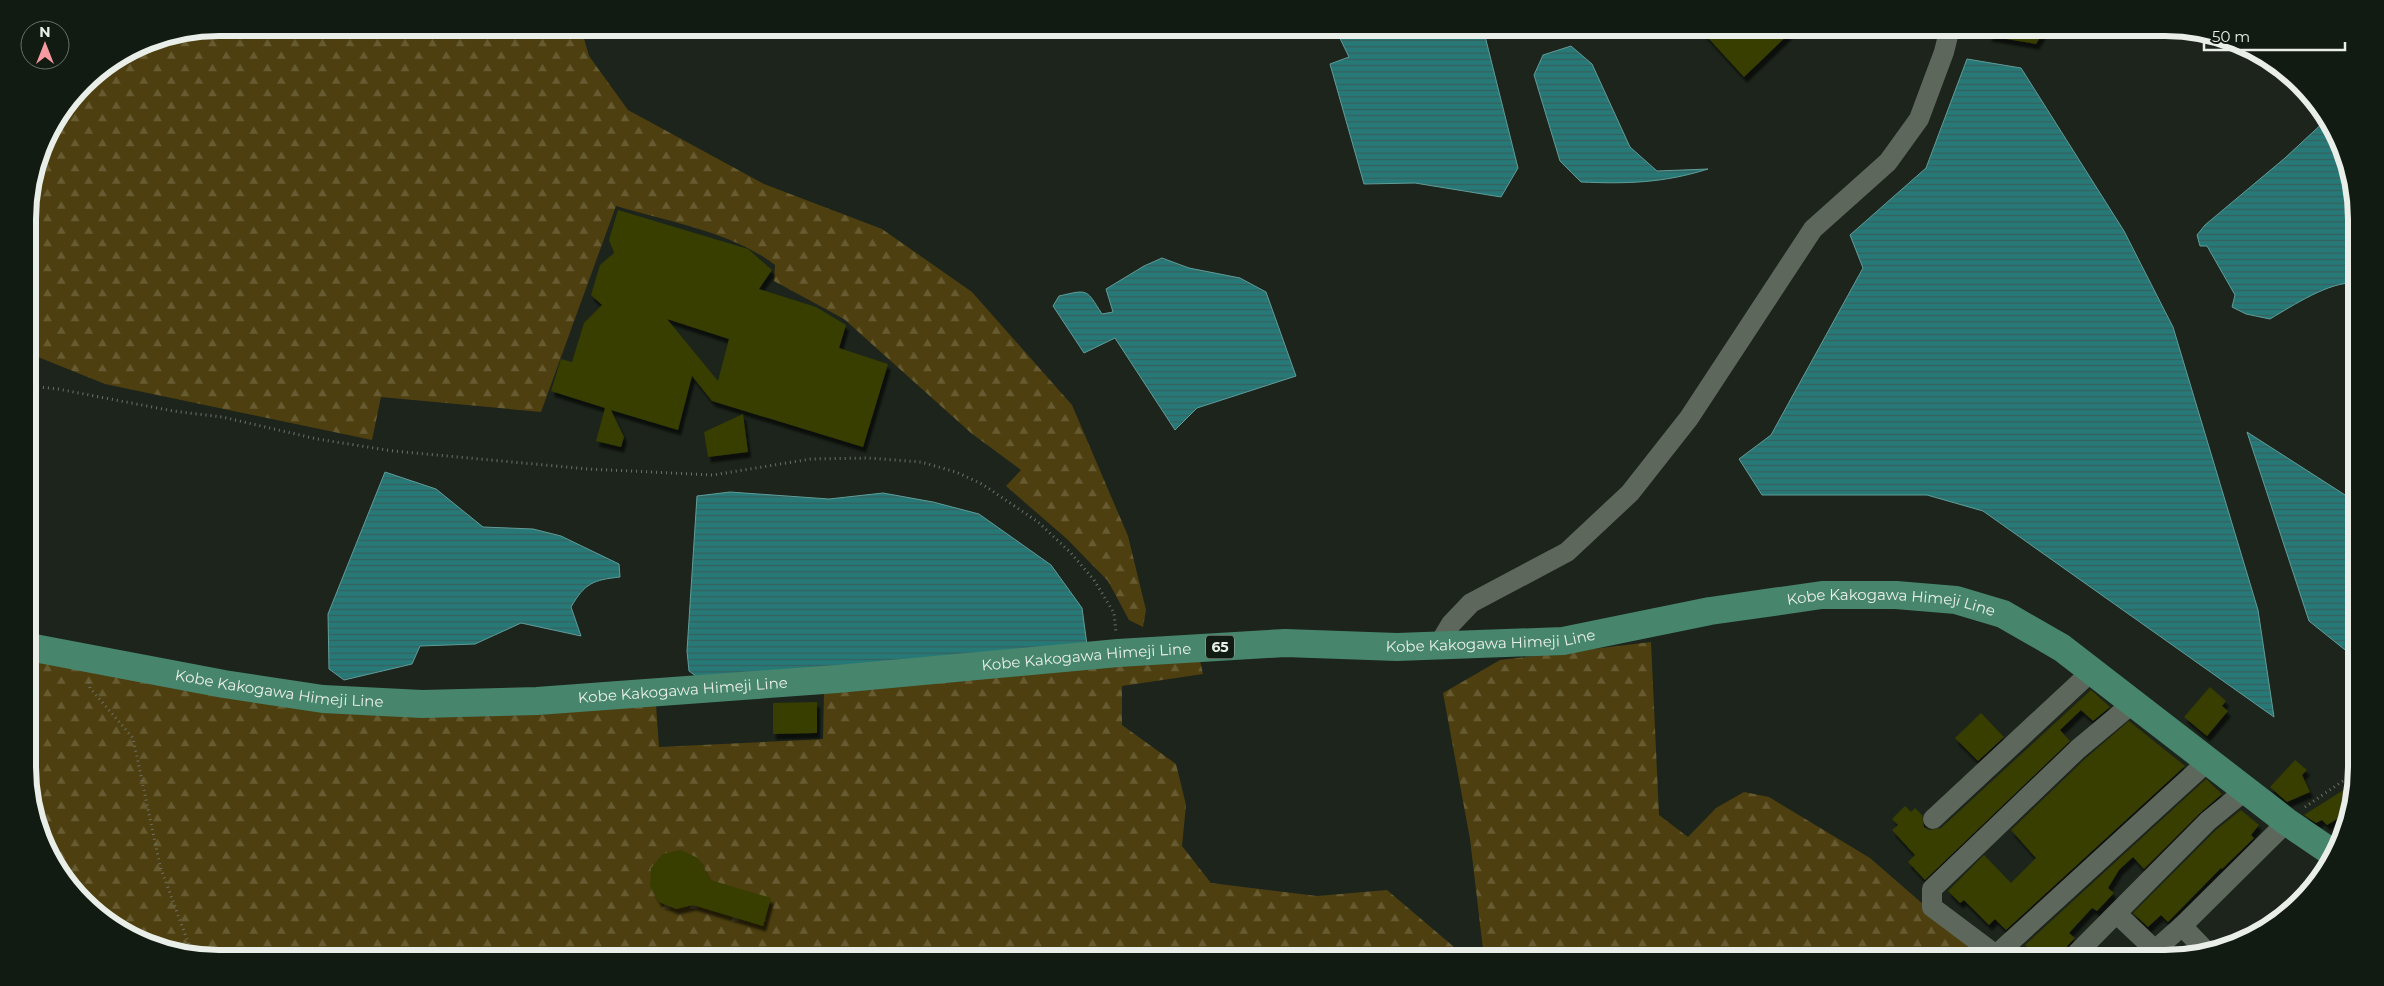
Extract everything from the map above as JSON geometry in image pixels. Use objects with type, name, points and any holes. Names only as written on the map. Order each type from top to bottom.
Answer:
[{"type":"main road","name":"Kobe Kakogawa Himeji Line","points":[[36,649],[224,684],[324,699],[422,704],[566,699],[837,679],[1118,653],[1285,643],[1397,646],[1563,641],[1710,611],[1822,595],[1896,595],[1956,600],[2002,614],[2062,648],[2247,789],[2287,822],[2328,850]]},
{"type":"street","points":[[1439,644],[1451,624],[1471,602],[1567,552],[1630,493],[1689,418],[1813,229],[1888,162],[1919,119],[1944,52],[1948,36]]},
{"type":"street","points":[[1932,818],[2092,671]]},
{"type":"street","points":[[1989,950],[1932,907],[1932,889],[2078,749],[2133,703]]},
{"type":"street","points":[[2006,950],[2208,761]]},
{"type":"street","points":[[2081,950],[2208,821],[2247,789]]},
{"type":"street","points":[[2117,914],[2154,950],[2182,926],[2287,822]]},
{"type":"street","points":[[2182,926],[2201,946]]},
{"type":"path","points":[[36,387],[58,389],[173,411],[222,417],[317,439],[385,450],[588,469],[713,475],[811,459],[868,458],[921,462],[956,472],[982,484],[1038,522],[1070,552],[1094,580],[1114,613],[1118,653]]},
{"type":"path","points":[[84,659],[90,688],[133,738],[160,866],[190,947]]},
{"type":"path","points":[[2287,822],[2317,796],[2347,777]]},
{"type":"green space","points":[[219,36],[583,36],[589,56],[628,110],[764,184],[882,229],[972,292],[1072,405],[1128,536],[1146,610],[1143,627],[1129,620],[1108,581],[1067,539],[1006,486],[1021,470],[971,433],[844,319],[774,281],[775,265],[740,244],[699,229],[616,206],[541,412],[381,397],[372,440],[105,384],[36,356],[36,219],[42,172],[55,138],[67,117],[82,98],[117,67],[149,50],[172,42]]},
{"type":"green space","points":[[1651,642],[1659,815],[1688,837],[1716,808],[1744,792],[1769,797],[1870,858],[1976,950],[1483,950],[1470,839],[1443,693],[1500,660]]},
{"type":"green space","points":[[1199,656],[1203,674],[1122,686],[1122,725],[1176,764],[1186,805],[1182,846],[1211,883],[1317,896],[1387,890],[1458,950],[219,950],[195,948],[172,944],[138,931],[117,919],[82,888],[67,869],[50,837],[42,814],[38,791],[36,767],[36,659],[153,682],[656,705],[659,747],[823,739],[824,692]]},
{"type":"water","points":[[1339,36],[1485,36],[1518,168],[1501,197],[1415,183],[1364,184],[1330,64],[1349,57]]},
{"type":"water","points":[[1571,46],[1592,64],[1630,147],[1657,171],[1708,169],[1692,174],[1645,182],[1581,182],[1560,161],[1534,75],[1543,55]]},
{"type":"water","points":[[1967,59],[2021,68],[2124,231],[2173,327],[2258,610],[2274,717],[1983,511],[1927,495],[1762,495],[1739,459],[1771,435],[1863,268],[1850,235],[1926,168]]},
{"type":"water","points":[[2321,124],[2334,149],[2344,183],[2348,219],[2348,283],[2323,290],[2270,319],[2246,314],[2232,307],[2235,295],[2207,246],[2200,246],[2197,235],[2205,225],[2285,158]]},
{"type":"water","points":[[1162,258],[1189,268],[1240,278],[1266,292],[1296,376],[1197,408],[1175,430],[1115,338],[1084,353],[1053,306],[1059,296],[1076,292],[1086,293],[1102,314],[1113,312],[1106,289],[1144,266]]},
{"type":"water","points":[[2247,432],[2348,497],[2348,652],[2309,621]]},
{"type":"water","points":[[385,472],[436,489],[483,527],[533,529],[561,536],[619,564],[620,577],[596,581],[576,599],[571,607],[581,636],[521,623],[475,644],[420,646],[412,664],[344,680],[329,669],[328,614]]},
{"type":"water","points":[[730,492],[829,499],[883,493],[933,502],[979,514],[1051,565],[1082,608],[1087,645],[700,679],[689,671],[687,651],[697,496]]},
{"type":"building","points":[[1706,36],[1787,36],[1744,77]]},
{"type":"building","points":[[1989,36],[2041,36],[2036,44]]},
{"type":"building","points":[[618,210],[748,249],[772,270],[759,289],[816,307],[846,325],[839,348],[888,364],[863,447],[712,401],[692,376],[678,430],[611,410],[624,437],[621,447],[596,441],[605,408],[551,391],[561,359],[572,362],[584,323],[602,305],[591,295],[600,265],[614,253],[609,240]],"holes":[[[667,319],[729,339],[718,381]]]},
{"type":"building","points":[[743,414],[748,452],[708,457],[704,432]]},
{"type":"building","points":[[2210,687],[2226,701],[2222,706],[2228,711],[2207,736],[2184,717]]},
{"type":"building","points":[[2091,690],[2110,707],[2093,721],[2081,710],[2060,730],[2070,741],[1925,880],[1908,862],[1915,855],[1892,830],[1898,825],[1892,819],[1905,806],[1911,812],[1915,808],[1922,815],[1924,827],[1929,830],[1941,828]]},
{"type":"building","points":[[817,702],[817,733],[773,734],[773,703]]},
{"type":"building","points":[[1981,713],[2004,737],[1978,761],[1955,738]]},
{"type":"building","points":[[2129,721],[2185,766],[2006,930],[1995,919],[1989,925],[1964,900],[1960,903],[1948,891],[1984,855],[2011,883],[2036,858],[2011,830],[2086,758]]},
{"type":"building","points":[[2295,760],[2307,770],[2302,775],[2310,792],[2287,802],[2270,787]]},
{"type":"building","points":[[2206,779],[2222,794],[2200,813],[2144,869],[2133,857],[2119,870],[2108,888],[2114,893],[2097,911],[2092,908],[2069,933],[2075,938],[2065,950],[2029,950],[2025,945]]},
{"type":"building","points":[[2346,788],[2341,816],[2327,825],[2322,820],[2316,823],[2304,815]]},
{"type":"building","points":[[2241,810],[2259,825],[2251,835],[2254,838],[2221,868],[2168,922],[2161,915],[2148,927],[2133,913],[2216,830]]},
{"type":"building","points":[[681,850],[698,858],[710,880],[771,898],[763,926],[693,905],[676,909],[659,902],[650,886],[651,868],[663,854]]}]
